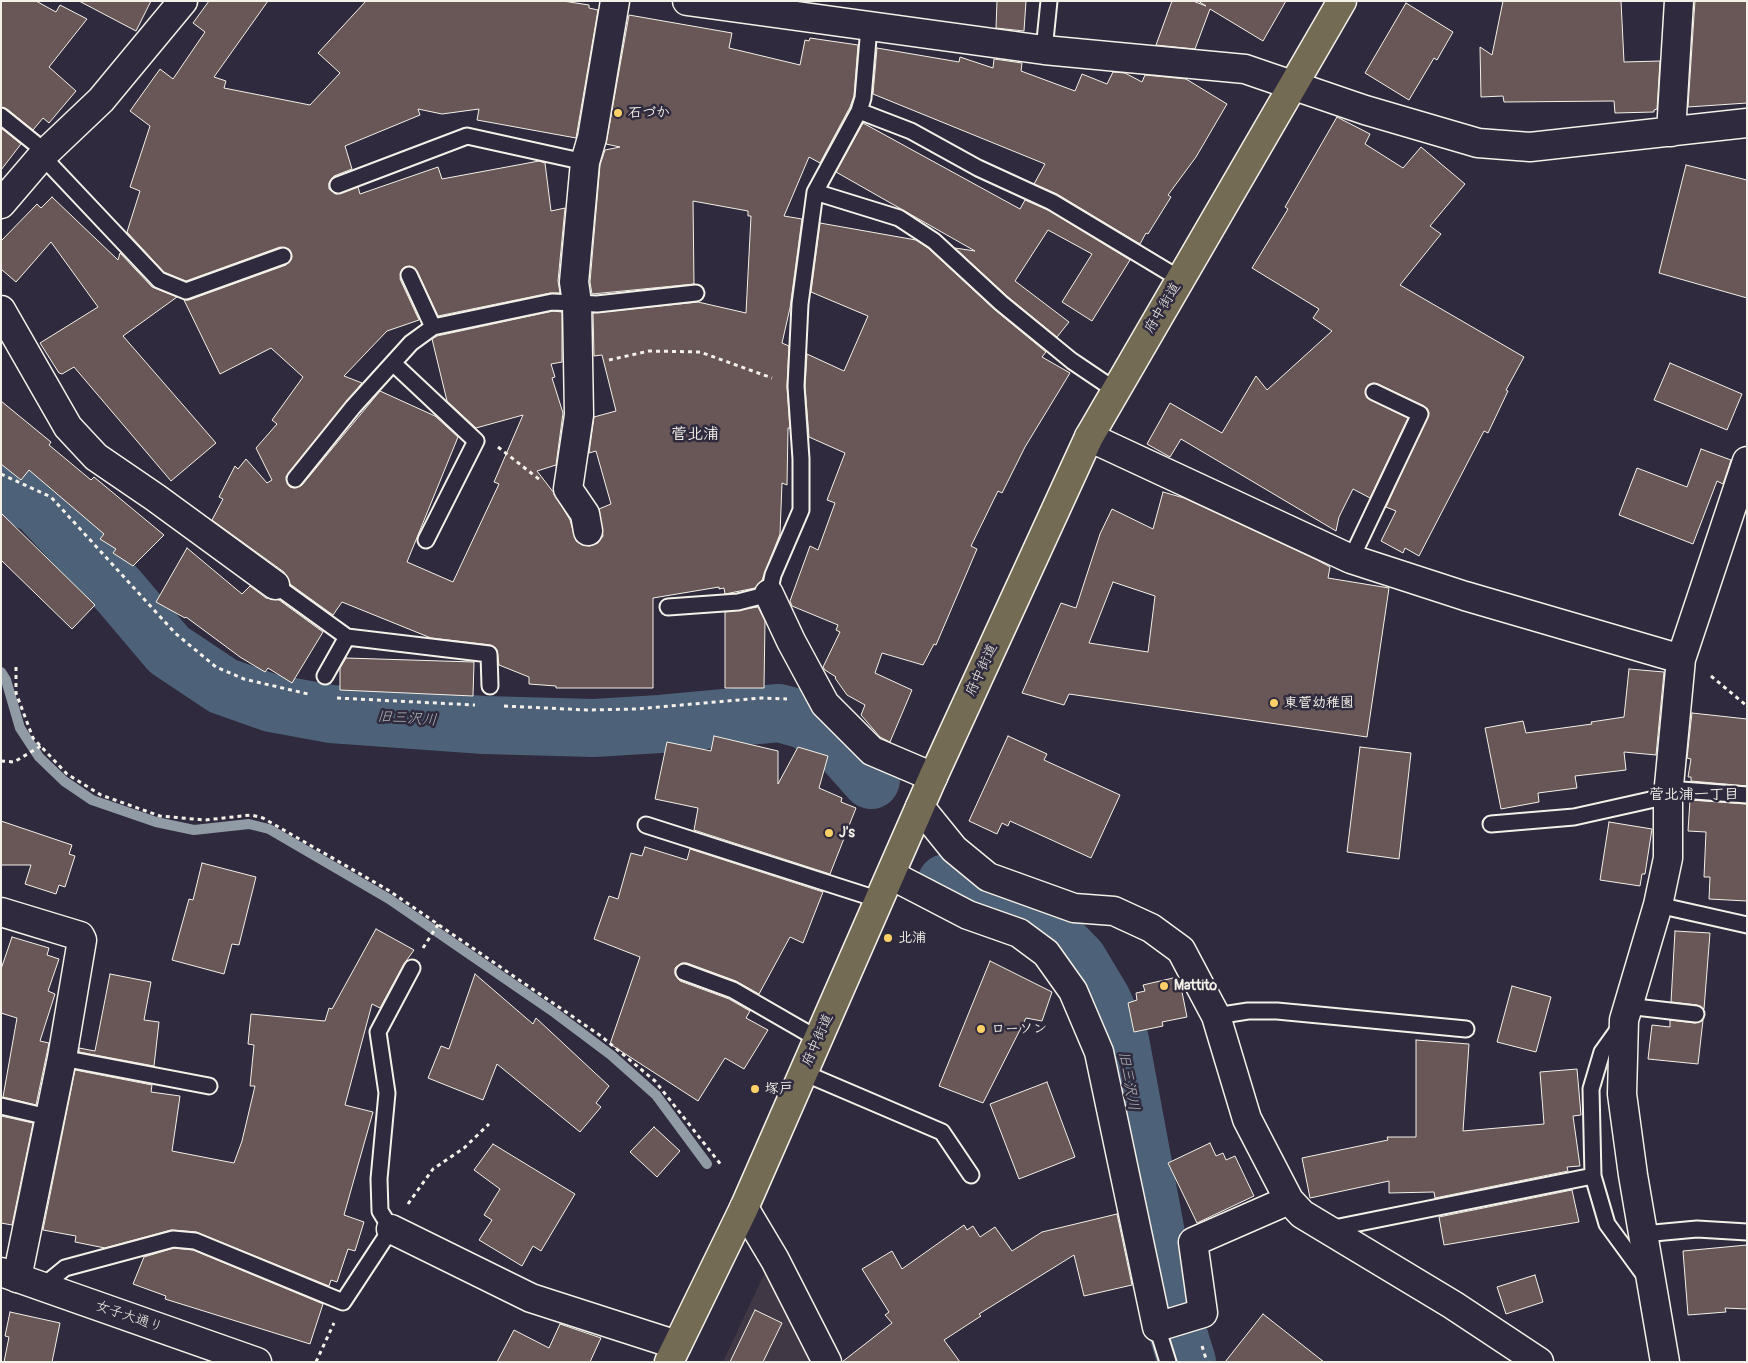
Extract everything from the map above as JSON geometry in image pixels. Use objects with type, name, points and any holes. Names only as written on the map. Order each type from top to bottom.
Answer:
[{"type":"main road","name":"府中街道","points":[[673,1353],[744,1208],[933,777],[1089,437],[1342,1]]},
{"type":"street","points":[[1,204],[44,154],[101,100],[183,1]]},
{"type":"street","points":[[588,531],[585,514],[568,489],[578,415],[577,303],[574,282],[585,162],[592,138],[615,1]]},
{"type":"street","points":[[687,1],[792,9],[869,27],[1044,50],[1246,69],[1365,110],[1478,143],[1530,147],[1747,123]]},
{"type":"street","points":[[1671,132],[1679,1]]},
{"type":"street","points":[[1,310],[68,427],[96,457],[275,584]]},
{"type":"street","points":[[1089,437],[1351,559],[1465,596],[1682,656]]},
{"type":"street","points":[[1665,1362],[1622,1094],[1625,1013],[1658,905],[1668,858],[1668,792],[1682,656],[1747,460]]},
{"type":"street","points":[[769,594],[825,704],[872,751],[933,777]]},
{"type":"street","points":[[920,807],[954,849],[988,877],[1074,908],[1114,911],[1151,928],[1181,950],[1216,1016],[1247,1119],[1289,1200],[1302,1214],[1453,1305],[1539,1362]]},
{"type":"street","points":[[891,875],[968,915],[1019,933],[1046,953],[1073,991],[1099,1052],[1157,1327],[1203,1312],[1193,1242],[1289,1200]]},
{"type":"street","points":[[1,912],[80,936],[82,940],[62,1058],[9,1275]]},
{"type":"street","points":[[744,1208],[775,1260],[827,1362]]},
{"type":"street","points":[[391,1230],[531,1298],[673,1353]]},
{"type":"street","name":"女子大通り","points":[[9,1275],[257,1362]]},
{"type":"lane","points":[[1044,50],[1049,1]]},
{"type":"lane","points":[[668,607],[738,602],[769,594],[773,575],[801,510],[801,459],[796,386],[800,304],[815,192],[859,111],[863,98],[869,27]]},
{"type":"lane","points":[[859,111],[911,131],[978,168],[1052,202],[1180,279]]},
{"type":"lane","points":[[1,116],[44,154],[159,280],[186,291],[283,256]]},
{"type":"lane","points":[[338,185],[467,136],[585,162]]},
{"type":"lane","points":[[815,192],[899,218],[934,241],[1001,303],[1072,361],[1115,390]]},
{"type":"lane","points":[[409,275],[433,328]]},
{"type":"lane","points":[[296,479],[353,407],[394,364],[411,343],[433,328],[552,302],[597,304],[696,293]]},
{"type":"lane","points":[[394,364],[476,441],[426,540]]},
{"type":"lane","points":[[1351,559],[1420,414],[1374,392]]},
{"type":"lane","points":[[275,584],[347,637],[489,654],[490,686]]},
{"type":"lane","points":[[325,676],[347,637]]},
{"type":"lane","points":[[1491,824],[1574,817],[1668,792],[1747,795]]},
{"type":"lane","points":[[646,825],[880,900]]},
{"type":"lane","points":[[1658,905],[1747,925]]},
{"type":"lane","points":[[42,1286],[65,1268],[173,1239],[195,1241],[343,1302],[391,1230],[380,1211],[379,1179],[387,1094],[378,1032],[412,968]]},
{"type":"lane","points":[[684,972],[733,990],[818,1040]]},
{"type":"lane","points":[[1216,1016],[1248,1011],[1277,1011],[1466,1029]]},
{"type":"lane","points":[[1652,1284],[1607,1224],[1593,1176],[1591,1089],[1602,1052],[1625,1013],[1696,1014]]},
{"type":"lane","points":[[62,1058],[209,1086]]},
{"type":"lane","points":[[804,1073],[942,1132],[971,1175]]},
{"type":"lane","points":[[1,1106],[48,1117]]},
{"type":"lane","points":[[1329,1229],[1593,1176]]},
{"type":"lane","points":[[1643,1234],[1697,1229],[1747,1232]]},
{"type":"lane","points":[[1157,1327],[1168,1362]]},
{"type":"path","points":[[578,367],[649,351],[700,352],[796,386]]},
{"type":"path","points":[[476,441],[488,439],[544,484],[568,489]]},
{"type":"path","points":[[1682,656],[1747,706]]},
{"type":"path","points":[[16,667],[16,693],[33,738],[67,774],[101,795],[160,816],[205,820],[251,815],[263,818],[388,890],[439,923],[601,1036],[655,1081],[722,1166]]},
{"type":"path","points":[[1,761],[14,762],[41,746]]},
{"type":"path","points":[[425,943],[439,923]]},
{"type":"path","points":[[391,1230],[433,1169],[464,1148],[489,1124]]},
{"type":"path","points":[[316,1362],[343,1302]]},
{"type":"shaded area","points":[[765,1272],[805,1339],[815,1362],[723,1362]]},
{"type":"building","points":[[1,1],[36,1],[56,12],[60,5],[87,19],[49,67],[76,91],[49,123],[43,118],[33,130],[7,109],[1,107]]},
{"type":"building","points":[[79,1],[151,1],[136,31]]},
{"type":"building","points":[[209,1],[268,1],[214,77],[226,81],[224,88],[310,105],[340,73],[318,53],[366,1],[563,1],[589,5],[589,8],[598,10],[576,138],[477,120],[479,109],[442,114],[418,109],[420,115],[345,146],[352,169],[334,176],[329,183],[329,189],[336,194],[358,187],[360,194],[438,167],[442,179],[539,161],[545,163],[551,211],[565,208],[558,281],[560,293],[550,293],[438,316],[417,271],[410,266],[402,269],[400,279],[419,320],[387,331],[344,376],[362,383],[286,477],[290,487],[294,488],[302,485],[380,391],[435,416],[458,437],[407,562],[453,582],[499,484],[494,482],[523,415],[476,428],[447,401],[432,339],[437,336],[553,311],[562,312],[562,362],[551,364],[555,377],[552,378],[563,413],[556,465],[537,471],[554,493],[570,520],[576,541],[582,545],[590,546],[598,543],[603,536],[599,509],[611,504],[596,451],[589,453],[594,417],[616,411],[602,355],[594,356],[593,313],[698,302],[746,313],[751,216],[748,216],[748,211],[693,201],[694,284],[592,294],[590,282],[600,165],[605,150],[620,147],[606,144],[629,15],[732,33],[729,48],[800,65],[805,40],[809,41],[810,38],[858,45],[854,96],[850,107],[820,163],[809,157],[784,216],[802,219],[790,308],[782,343],[789,346],[787,387],[790,428],[788,428],[787,485],[782,483],[780,534],[762,580],[755,588],[725,594],[724,588],[719,589],[719,587],[653,598],[653,688],[556,688],[556,686],[529,684],[529,677],[499,665],[497,650],[491,645],[431,638],[342,602],[333,615],[290,584],[284,572],[212,520],[223,499],[219,497],[235,466],[238,469],[246,459],[267,483],[272,480],[256,448],[277,424],[272,420],[303,377],[271,348],[220,374],[184,300],[189,300],[286,265],[292,257],[289,249],[280,247],[186,281],[164,272],[127,232],[140,191],[130,187],[150,126],[130,111],[160,69],[173,79],[205,32],[193,23]]},
{"type":"building","points":[[997,1],[1026,1],[1024,31],[996,28]]},
{"type":"building","points":[[1172,1],[1193,1],[1206,6],[1198,1],[1286,1],[1263,41],[1210,9],[1195,49],[1156,45]]},
{"type":"building","points":[[1503,1],[1621,1],[1624,62],[1660,61],[1657,109],[1654,112],[1615,113],[1614,101],[1504,102],[1503,96],[1481,97],[1480,47],[1492,55]]},
{"type":"building","points":[[1695,1],[1747,1],[1747,103],[1688,107]]},
{"type":"building","points":[[1406,3],[1453,32],[1437,60],[1434,58],[1409,100],[1365,73]]},
{"type":"building","points":[[877,48],[959,62],[960,57],[993,68],[994,59],[1022,63],[1021,71],[1075,91],[1082,74],[1107,84],[1113,72],[1125,73],[1142,82],[1145,75],[1186,79],[1227,104],[1196,157],[1168,195],[1171,197],[1140,244],[1057,194],[1034,184],[1045,164],[873,94]]},
{"type":"building","points":[[1337,117],[1370,134],[1365,144],[1403,168],[1421,147],[1465,184],[1430,226],[1441,234],[1400,285],[1524,357],[1506,390],[1508,391],[1488,433],[1484,431],[1419,556],[1405,548],[1403,553],[1381,541],[1396,511],[1386,507],[1429,413],[1424,406],[1378,384],[1373,383],[1366,388],[1367,398],[1408,418],[1370,498],[1353,489],[1339,517],[1336,531],[1181,439],[1170,457],[1147,444],[1170,403],[1222,433],[1256,376],[1267,390],[1332,331],[1313,318],[1319,309],[1252,268],[1288,209],[1285,207]]},
{"type":"building","points":[[863,123],[1020,209],[1025,200],[1048,210],[1130,260],[1092,321],[1062,302],[1092,254],[1048,230],[1015,281],[1069,322],[1057,337],[1007,296],[955,248],[975,251],[836,172]]},
{"type":"building","points":[[1,128],[21,144],[1,170]]},
{"type":"building","points":[[1686,165],[1747,180],[1747,298],[1659,273]]},
{"type":"building","points":[[52,197],[118,260],[120,253],[152,287],[177,297],[123,336],[216,443],[171,481],[74,367],[62,374],[59,373],[40,343],[98,307],[51,242],[16,282],[1,269],[1,241],[37,204],[41,208]]},
{"type":"building","points":[[820,223],[916,240],[928,248],[995,310],[1046,352],[1042,357],[1070,373],[1025,447],[1002,493],[998,491],[971,546],[977,549],[936,645],[934,644],[923,665],[882,653],[875,673],[912,690],[890,742],[880,737],[861,715],[865,705],[847,695],[836,677],[823,667],[840,632],[836,630],[838,625],[792,606],[790,601],[810,546],[818,550],[835,503],[827,500],[845,453],[809,437],[805,386],[807,354],[844,371],[868,316],[811,292]]},
{"type":"building","points":[[1670,363],[1742,394],[1727,430],[1654,400]]},
{"type":"building","points":[[1,401],[51,442],[49,445],[91,480],[94,477],[164,535],[133,566],[113,553],[116,549],[100,539],[104,534],[29,470],[21,480],[1,464]]},
{"type":"building","points":[[1701,449],[1731,460],[1723,484],[1717,481],[1693,544],[1619,515],[1637,468],[1687,487]]},
{"type":"building","points":[[1163,492],[1184,498],[1317,560],[1330,567],[1328,578],[1389,588],[1367,737],[1069,694],[1064,705],[1022,693],[1061,603],[1076,608],[1100,534],[1112,509],[1153,529]],"holes":[[[1113,582],[1155,596],[1148,652],[1089,643]]]},
{"type":"building","points":[[1,513],[95,605],[72,629],[1,560]]},
{"type":"building","points":[[187,548],[242,594],[250,586],[266,598],[279,600],[323,632],[292,683],[268,668],[265,672],[240,657],[186,617],[156,602]]},
{"type":"building","points":[[758,607],[765,621],[764,688],[725,688],[725,612]]},
{"type":"building","points":[[346,658],[474,662],[473,696],[340,690],[340,668]]},
{"type":"building","points":[[1629,669],[1664,672],[1656,755],[1624,752],[1626,770],[1575,776],[1577,788],[1538,793],[1539,802],[1501,809],[1485,728],[1523,721],[1526,733],[1592,724],[1591,722],[1624,717]]},
{"type":"building","points":[[1692,713],[1747,719],[1747,786],[1691,781],[1691,777],[1688,777],[1691,759],[1687,758]]},
{"type":"building","points":[[714,736],[778,751],[778,784],[798,747],[828,756],[819,788],[842,798],[841,802],[856,808],[830,874],[694,830],[698,808],[655,799],[667,742],[711,751]]},
{"type":"building","points":[[1008,736],[1047,754],[1044,760],[1120,795],[1091,858],[1010,821],[1008,826],[1002,823],[997,834],[969,821]]},
{"type":"building","points":[[1360,747],[1411,753],[1399,859],[1347,852]]},
{"type":"building","points":[[1690,800],[1747,804],[1747,901],[1709,899],[1710,877],[1704,877],[1706,832],[1688,831]]},
{"type":"building","points":[[1,821],[72,845],[69,854],[75,856],[65,887],[59,885],[56,894],[25,884],[31,865],[1,865]]},
{"type":"building","points":[[1609,822],[1652,829],[1645,874],[1642,874],[1640,886],[1600,880]]},
{"type":"building","points":[[645,847],[687,860],[690,849],[823,892],[803,943],[790,937],[759,994],[736,981],[687,963],[682,963],[675,968],[675,974],[680,981],[729,999],[750,1011],[746,1018],[768,1030],[744,1069],[725,1058],[698,1101],[610,1044],[640,957],[594,939],[609,896],[618,899],[631,853],[642,856]]},
{"type":"building","points":[[202,863],[256,877],[239,945],[232,944],[224,974],[172,960],[189,899],[193,900]]},
{"type":"building","points":[[376,929],[414,950],[404,964],[380,1008],[372,1004],[345,1105],[373,1112],[344,1215],[364,1222],[355,1251],[348,1249],[337,1282],[331,1280],[329,1286],[196,1232],[171,1230],[105,1248],[75,1242],[76,1236],[43,1230],[75,1070],[152,1085],[151,1092],[180,1096],[172,1151],[234,1163],[242,1141],[255,1086],[250,1086],[254,1045],[248,1044],[251,1014],[325,1021],[329,1008],[332,1009]]},
{"type":"building","points":[[1675,931],[1710,933],[1704,1009],[1697,1005],[1671,1002]]},
{"type":"building","points":[[12,937],[49,948],[47,955],[59,959],[48,991],[55,994],[40,1041],[49,1043],[36,1105],[3,1097],[17,1018],[1,1013],[1,969]]},
{"type":"building","points":[[990,961],[1052,992],[1042,1021],[1026,1018],[983,1103],[939,1086]]},
{"type":"building","points":[[110,974],[151,982],[144,1020],[159,1022],[154,1066],[79,1052],[79,1048],[95,1051]]},
{"type":"building","points":[[475,974],[533,1024],[536,1018],[609,1086],[596,1103],[601,1107],[580,1132],[497,1064],[483,1100],[428,1078],[441,1046],[449,1049]]},
{"type":"building","points":[[1173,978],[1175,988],[1181,987],[1187,1017],[1162,1022],[1163,1026],[1134,1032],[1128,1003],[1137,1000],[1136,993],[1145,991],[1143,985]]},
{"type":"building","points":[[1512,986],[1551,997],[1536,1052],[1497,1042]]},
{"type":"building","points":[[1670,1020],[1695,1023],[1703,1020],[1698,1064],[1648,1059],[1652,1025],[1670,1027]]},
{"type":"building","points":[[1416,1040],[1469,1044],[1463,1131],[1544,1124],[1540,1072],[1577,1069],[1581,1115],[1573,1116],[1580,1166],[1567,1167],[1568,1171],[1435,1198],[1434,1192],[1389,1193],[1389,1181],[1310,1198],[1302,1158],[1388,1140],[1387,1137],[1416,1137]]},
{"type":"building","points":[[1047,1082],[1075,1157],[1019,1179],[990,1104]]},
{"type":"building","points":[[1,1116],[33,1123],[12,1225],[1,1223]]},
{"type":"building","points":[[654,1127],[680,1151],[657,1177],[630,1152]]},
{"type":"building","points":[[1210,1143],[1216,1156],[1223,1153],[1226,1160],[1235,1156],[1254,1196],[1197,1223],[1168,1163]]},
{"type":"building","points":[[493,1144],[575,1194],[541,1251],[533,1246],[522,1266],[479,1240],[492,1220],[484,1215],[500,1189],[474,1170]]},
{"type":"building","points":[[1572,1190],[1579,1222],[1444,1245],[1439,1217]]},
{"type":"building","points":[[1117,1214],[1132,1285],[1084,1296],[1074,1255],[979,1314],[981,1316],[944,1340],[960,1362],[842,1362],[892,1323],[885,1315],[889,1312],[862,1269],[892,1251],[902,1269],[964,1225],[967,1230],[973,1226],[980,1237],[995,1227],[1012,1251],[1042,1232]]},
{"type":"building","points":[[1747,1245],[1747,1309],[1725,1308],[1726,1312],[1688,1315],[1683,1251]]},
{"type":"building","points":[[174,1248],[193,1250],[323,1304],[310,1344],[165,1299],[166,1296],[133,1284],[144,1257]]},
{"type":"building","points":[[1535,1275],[1543,1302],[1506,1314],[1497,1287]]},
{"type":"building","points":[[755,1310],[782,1323],[763,1362],[730,1362]]},
{"type":"building","points":[[10,1312],[60,1323],[52,1362],[4,1362],[9,1337],[5,1336]]},
{"type":"building","points":[[1263,1314],[1324,1362],[1225,1362]]},
{"type":"building","points":[[560,1324],[601,1338],[590,1362],[497,1362],[514,1330],[549,1348]]},
{"type":"waterway","name":"旧三沢川","points":[[1,486],[39,506],[119,591],[169,650],[223,686],[271,703],[331,714],[484,725],[594,728],[779,713],[805,720],[838,743],[871,780]]},
{"type":"waterway","points":[[1,672],[6,680],[20,728],[39,757],[64,781],[92,800],[156,822],[194,830],[249,824],[269,829],[389,899],[555,1013],[611,1055],[656,1095],[707,1164]]},
{"type":"waterway","name":"旧三沢川","points":[[946,883],[1040,921],[1078,960],[1102,1000],[1120,1040],[1169,1304],[1187,1362]]},
{"type":"place","name":"石づか","points":[[618,113]]},
{"type":"place","name":"東菅幼稚園","points":[[1274,703]]},
{"type":"place","name":"J's","points":[[829,833]]},
{"type":"place","name":"北浦","points":[[888,938]]},
{"type":"place","name":"Mattito","points":[[1164,986]]},
{"type":"place","name":"ローソン","points":[[981,1029]]},
{"type":"place","name":"塚戸","points":[[755,1089]]},
{"type":"district","name":"菅北浦","points":[[695,435]]},
{"type":"district","name":"菅北浦一丁目","points":[[1694,795]]}]
